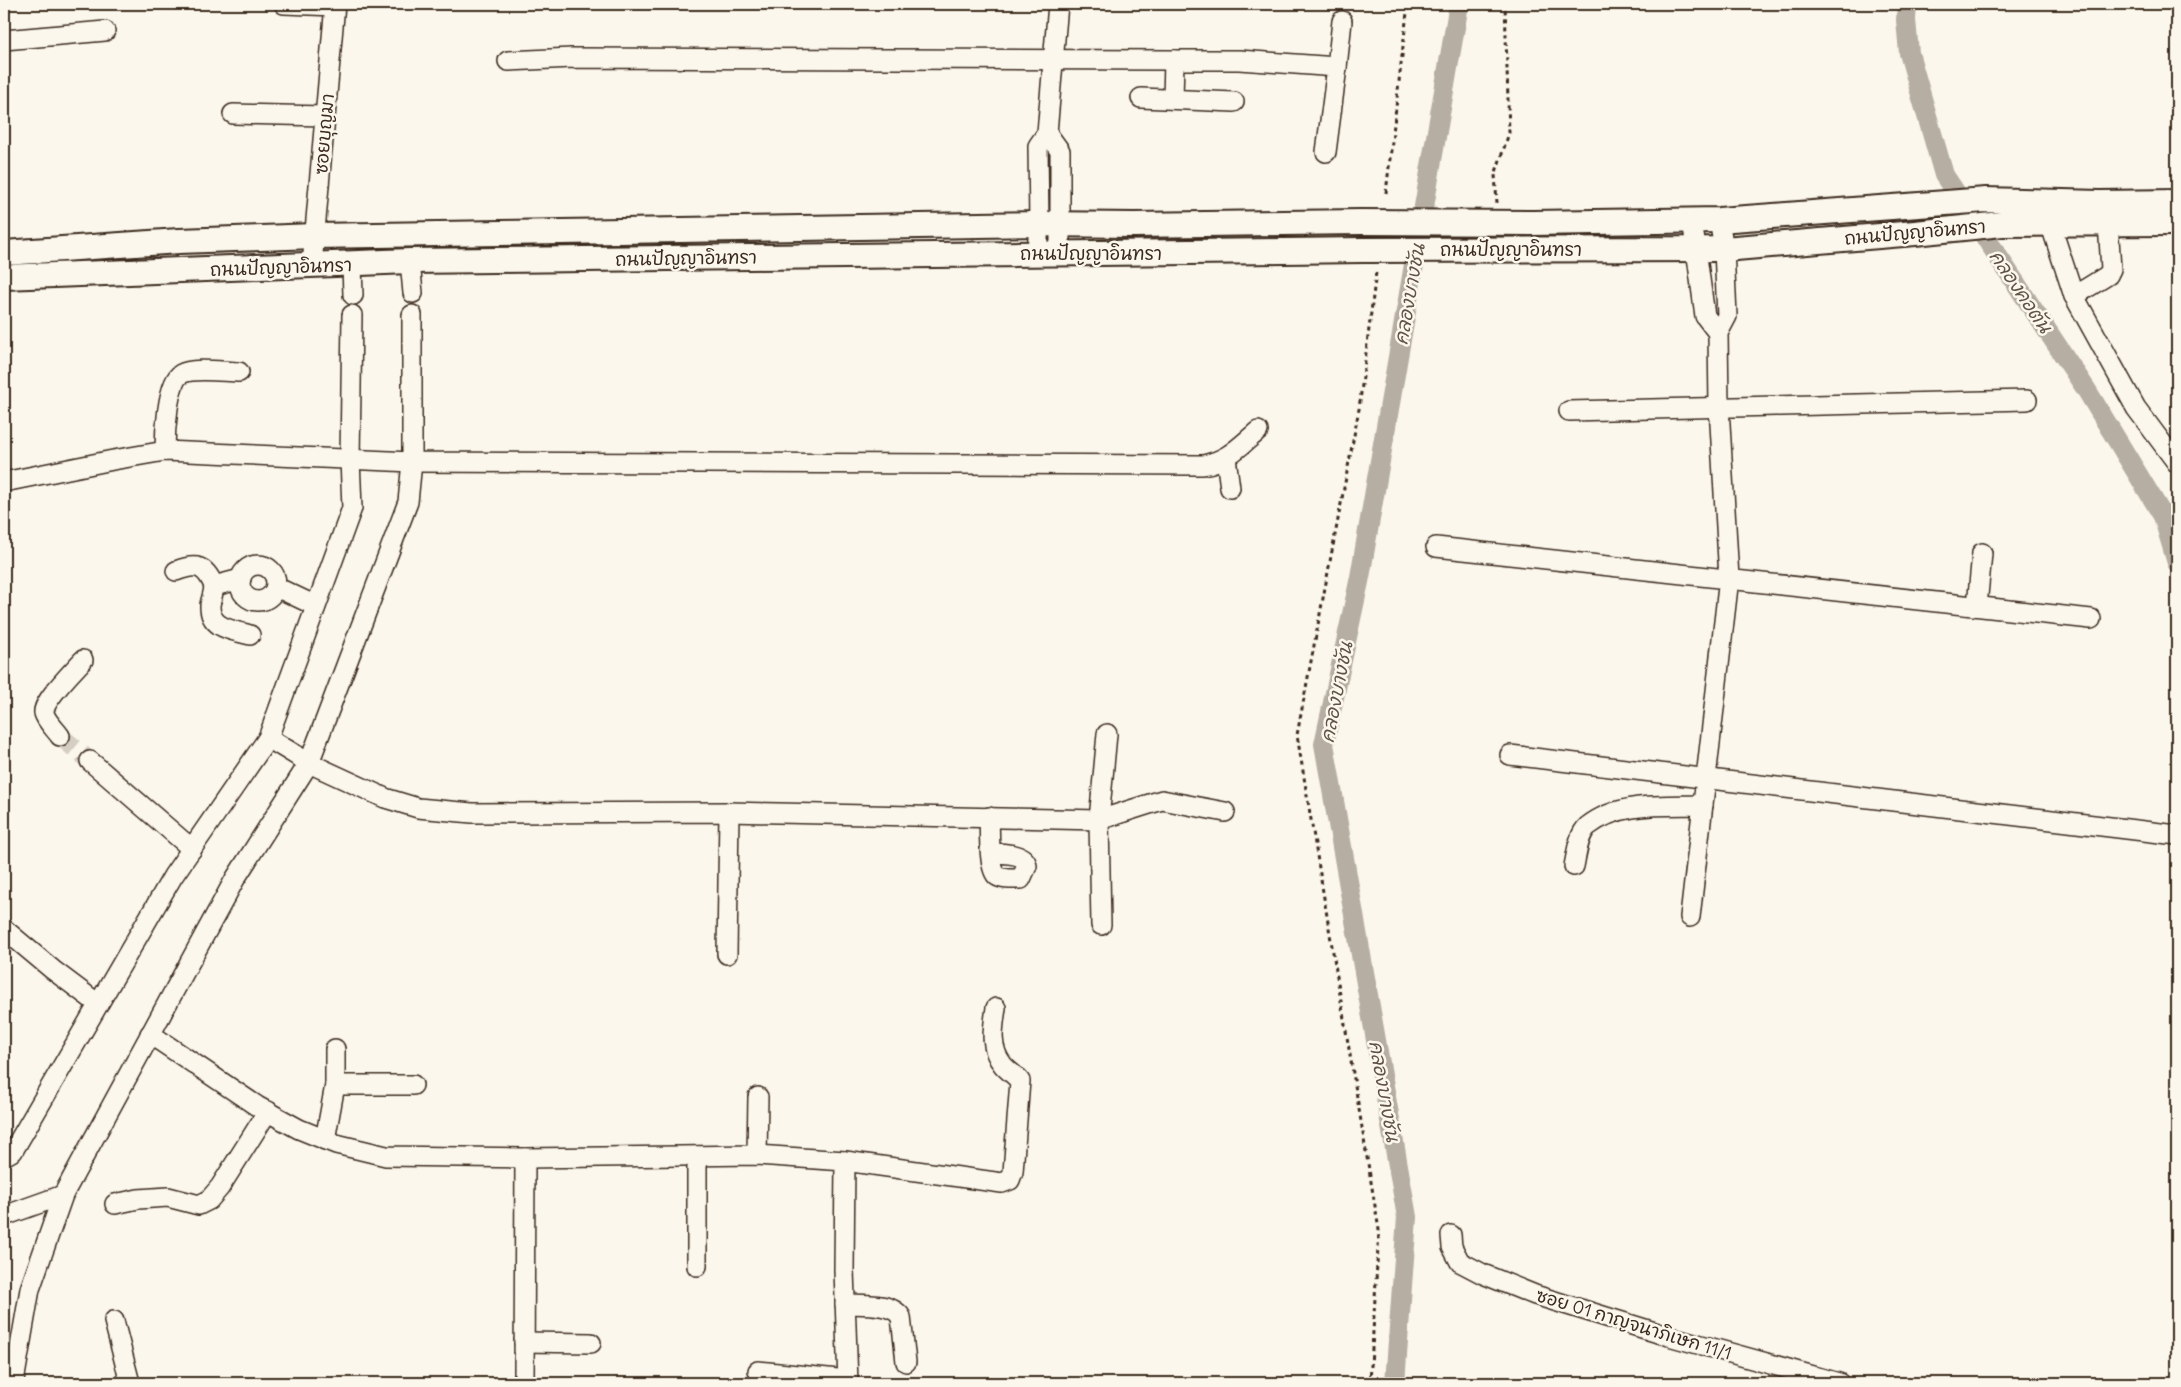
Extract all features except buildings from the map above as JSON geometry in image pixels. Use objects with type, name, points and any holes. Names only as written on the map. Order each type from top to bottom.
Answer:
[{"type":"main road","name":"ถนนปัญญาอินทรา","points":[[4,253],[179,241],[314,236],[1050,225],[1361,222],[1490,224],[1719,220],[1986,200],[2100,203],[2177,202]]},
{"type":"main road","name":"ถนนปัญญาอินทรา","points":[[4,277],[352,265],[410,261],[1475,249],[1697,250],[1915,233],[2002,224],[2177,223]]},
{"type":"street","points":[[284,4],[335,5]]},
{"type":"street","points":[[1058,4],[1047,133],[1038,146],[1050,225],[1060,254]]},
{"type":"street","name":"ซอยบุญมา","points":[[312,265],[335,5]]},
{"type":"street","points":[[1326,152],[1342,21]]},
{"type":"street","points":[[4,40],[105,32]]},
{"type":"street","points":[[508,61],[581,58],[1054,58],[1239,60],[1337,67]]},
{"type":"street","points":[[1173,100],[1174,60]]},
{"type":"street","points":[[1141,98],[1234,102]]},
{"type":"street","points":[[233,114],[325,116]]},
{"type":"street","points":[[1692,219],[1705,316],[1718,333]]},
{"type":"street","points":[[1690,917],[1729,578],[1719,407],[1718,333],[1727,316],[1724,249],[1719,220]]},
{"type":"street","points":[[2074,296],[2108,275],[2110,269],[2108,223]]},
{"type":"street","points":[[2050,224],[2074,296],[2136,408],[2177,463]]},
{"type":"street","points":[[1037,253],[1050,225]]},
{"type":"street","points":[[410,261],[413,294]]},
{"type":"street","points":[[352,265],[353,295]]},
{"type":"street","points":[[4,1156],[12,1151],[173,876],[268,738],[352,508],[350,458],[352,315]]},
{"type":"street","points":[[17,1380],[30,1290],[63,1196],[234,879],[309,763],[408,502],[412,462],[412,315]]},
{"type":"street","points":[[165,451],[165,420],[174,380],[181,373],[200,370],[239,372]]},
{"type":"street","points":[[1569,411],[2027,400]]},
{"type":"street","points":[[4,482],[165,451],[412,462],[1203,465],[1226,458],[1258,432]]},
{"type":"street","points":[[1226,458],[1230,488]]},
{"type":"street","points":[[1436,547],[2091,619]]},
{"type":"street","points":[[1977,606],[1982,553]]},
{"type":"street","points":[[176,571],[189,566],[209,572],[214,586],[210,605],[212,619],[219,626],[250,635]]},
{"type":"street","points":[[214,586],[241,579],[249,567],[263,566],[274,574],[276,588]]},
{"type":"street","points":[[241,579],[243,592],[254,600],[267,598],[276,588]]},
{"type":"street","points":[[276,588],[316,606]]},
{"type":"street","points":[[60,736],[44,715],[44,709],[58,689],[83,660]]},
{"type":"street","points":[[1101,926],[1098,820],[1107,734]]},
{"type":"street","points":[[268,738],[309,763],[385,798],[418,808],[472,812],[729,812],[1098,820],[1162,800],[1225,812]]},
{"type":"street","points":[[1510,755],[2177,835]]},
{"type":"street","points":[[90,761],[192,848]]},
{"type":"street","points":[[1574,866],[1579,844],[1588,827],[1619,810],[1703,804]]},
{"type":"street","points":[[727,954],[729,812]]},
{"type":"street","points":[[989,817],[991,853]]},
{"type":"street","points":[[4,929],[53,970],[98,1003]]},
{"type":"street","points":[[150,1034],[268,1112],[299,1129],[325,1140],[386,1156],[525,1158],[757,1155],[845,1161],[1002,1184],[1010,1180],[1013,1172],[1020,1082],[1004,1066],[996,1053],[992,1033],[996,1008]]},
{"type":"street","points":[[325,1140],[335,1085],[335,1049]]},
{"type":"street","points":[[335,1085],[413,1085]]},
{"type":"street","points":[[757,1155],[758,1097]]},
{"type":"street","points":[[115,1204],[138,1199],[168,1197],[199,1205],[209,1200],[220,1187],[268,1112]]},
{"type":"street","points":[[697,1156],[697,1266]]},
{"type":"street","points":[[524,1383],[525,1158]]},
{"type":"street","points":[[758,1371],[848,1382],[845,1304],[845,1161]]},
{"type":"street","points":[[4,1216],[63,1196]]},
{"type":"street","name":"ซอย 01 กาญจนาภิเษก 11/1","points":[[1451,1235],[1452,1247],[1460,1262],[1483,1274],[1535,1295],[1658,1333],[1839,1383]]},
{"type":"street","points":[[845,1304],[878,1306],[899,1313],[902,1317],[906,1362]]},
{"type":"street","points":[[114,1321],[130,1383]]},
{"type":"street","points":[[524,1342],[590,1343]]},
{"type":"street","points":[[4,1355],[17,1380]]},
{"type":"path","points":[[1386,193],[1408,4]]},
{"type":"path","points":[[1490,224],[1495,176],[1509,133],[1505,4]]},
{"type":"path","points":[[1370,1383],[1379,1230],[1297,735],[1358,409],[1376,272]]},
{"type":"waterway","name":"คลองบางชัน","points":[[1395,1383],[1407,1217],[1324,744],[1360,577],[1459,4]]},
{"type":"waterway","name":"คลองคอตัน","points":[[1907,4],[1906,20],[1909,53],[1944,175],[2086,389],[2163,516],[2177,563]]},
{"type":"tunnel","points":[[60,736],[90,761]]}]
